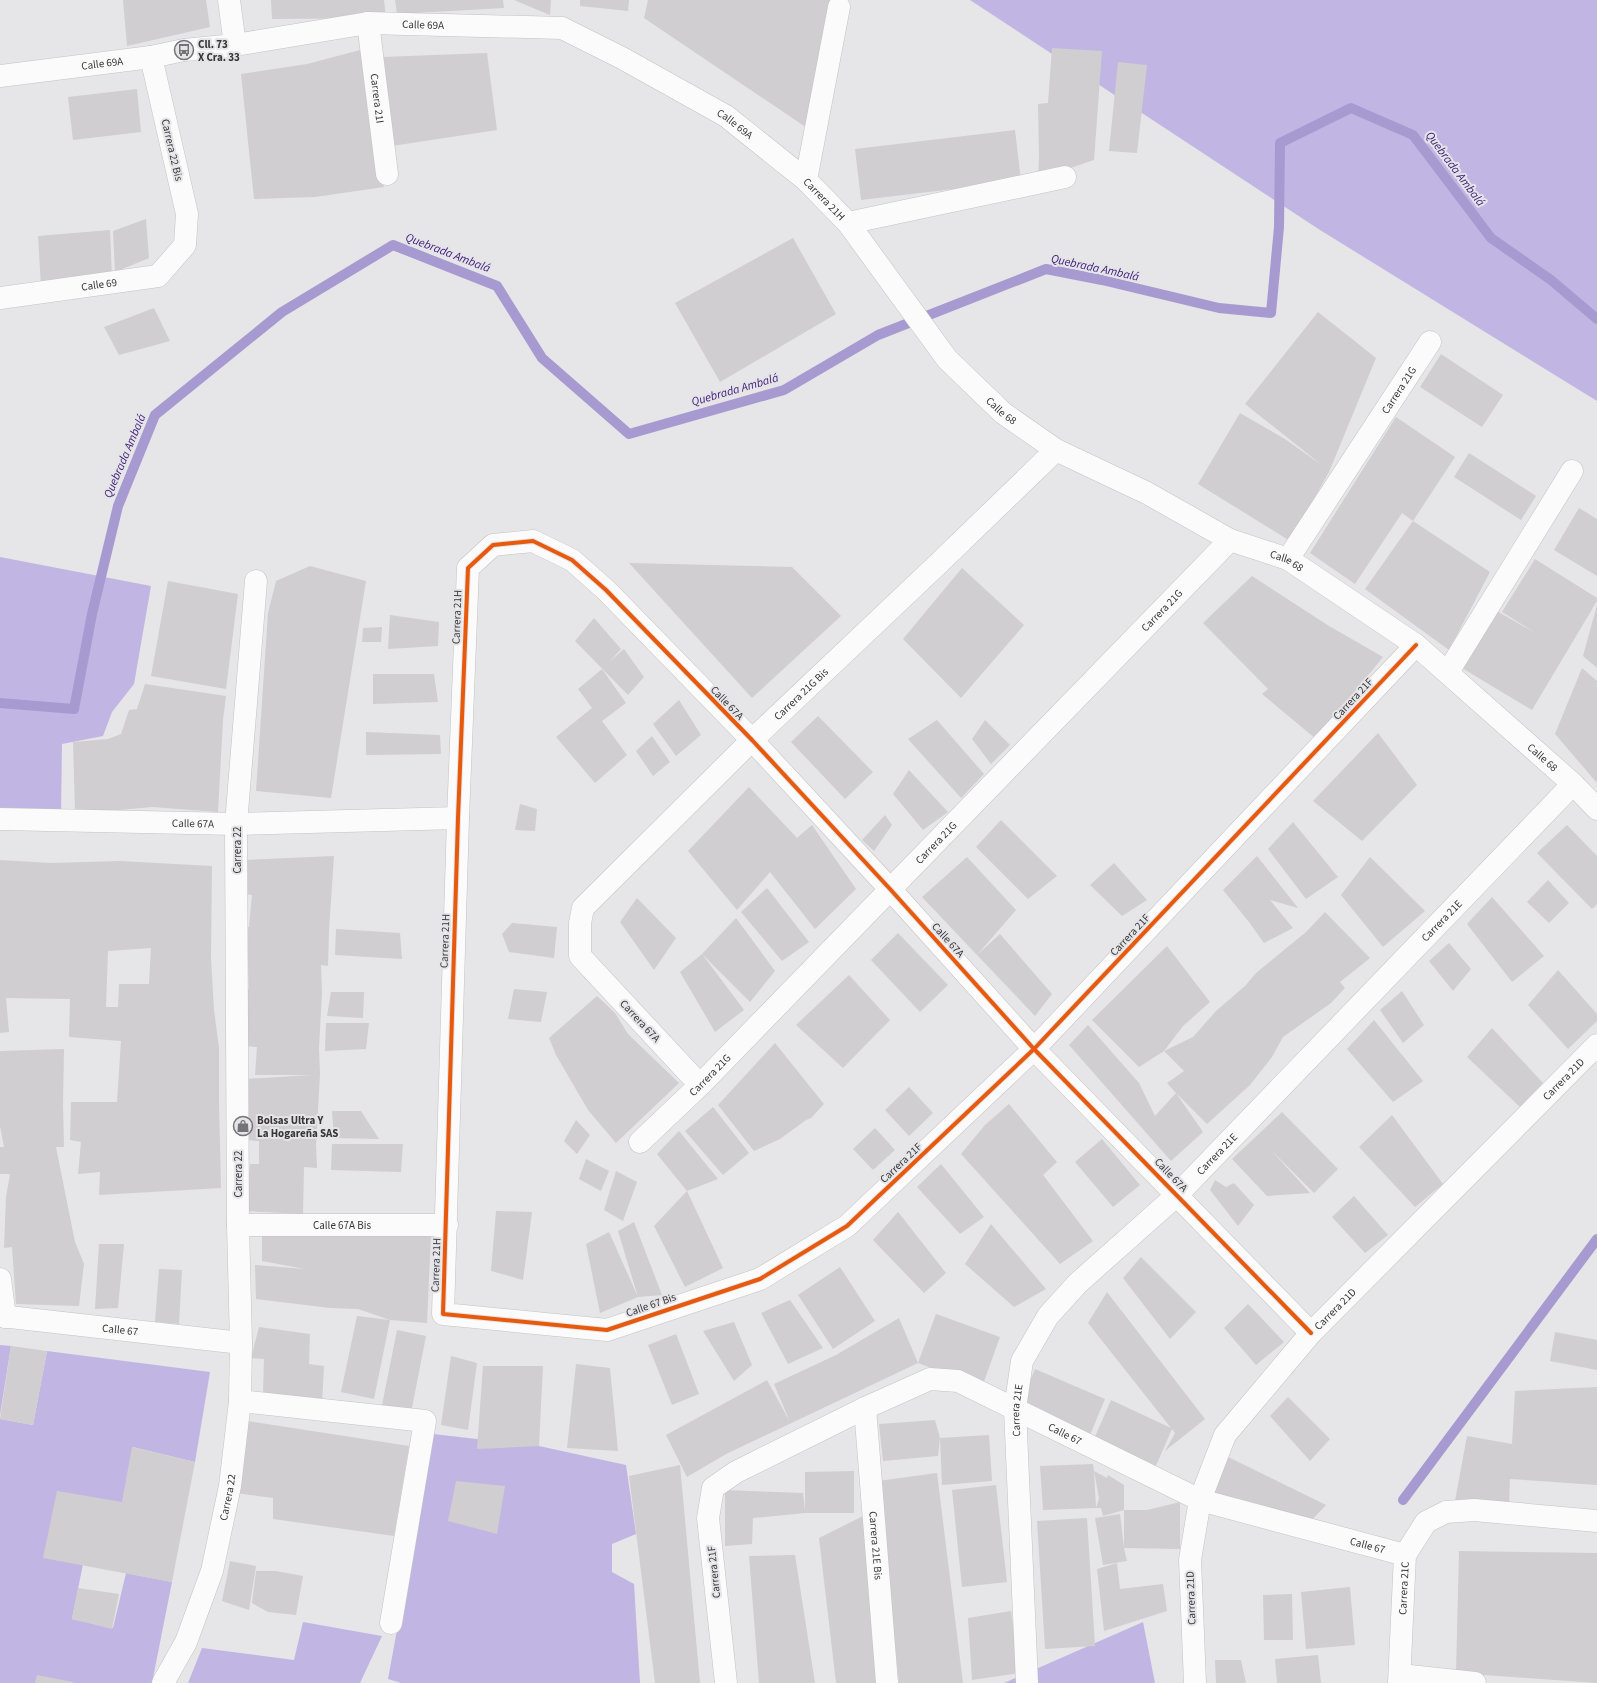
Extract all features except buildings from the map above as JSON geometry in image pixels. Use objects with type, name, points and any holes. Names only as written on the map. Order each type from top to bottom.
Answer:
[{"type":"street","points":[[229,0],[235,45]]},
{"type":"street","name":"Carrera 21H","points":[[840,7],[806,180],[848,223],[947,359]]},
{"type":"street","name":"Calle 69A","points":[[0,76],[151,57],[184,50],[235,45],[368,23],[562,28],[622,58],[726,116],[806,180]]},
{"type":"street","name":"Carrera 21I","points":[[368,23],[387,174]]},
{"type":"street","name":"Carrera 22 Bis","points":[[151,57],[187,214],[185,245]]},
{"type":"street","points":[[848,223],[1065,176]]},
{"type":"street","name":"Calle 69","points":[[0,298],[158,276],[185,245]]},
{"type":"street","name":"Carrera 21G","points":[[1288,559],[1430,342]]},
{"type":"street","name":"Calle 68","points":[[947,359],[1003,413],[1056,450],[1147,493],[1230,540],[1288,559],[1416,645],[1574,784],[1597,809]]},
{"type":"street","name":"Carrera 21G Bis","points":[[580,956],[580,923],[583,908],[752,740],[1056,450]]},
{"type":"street","points":[[1448,672],[1572,471]]},
{"type":"street","name":"Carrera 21G","points":[[640,1142],[700,1085],[1230,540]]},
{"type":"street","name":"Calle 67A","points":[[468,568],[493,545],[533,541],[572,560],[606,590],[752,740],[890,889],[1034,1049],[1311,1333]]},
{"type":"street","name":"Carrera 21H","points":[[443,1314],[447,1225],[458,818],[468,568]]},
{"type":"street","name":"Carrera 22","points":[[163,1683],[186,1642],[212,1571],[230,1486],[240,1401],[241,1342],[238,1225],[236,824],[256,581]]},
{"type":"street","name":"Carrera 21F","points":[[847,1226],[1034,1049],[1416,645]]},
{"type":"street","name":"Carrera 21E","points":[[1027,1683],[1014,1409],[1022,1361],[1048,1316],[1078,1283],[1177,1195],[1574,784]]},
{"type":"street","name":"Calle 67A","points":[[0,820],[236,824],[458,818]]},
{"type":"street","name":"Carrera 67A","points":[[580,956],[700,1085]]},
{"type":"street","name":"Carrera 21D","points":[[1195,1683],[1190,1560],[1200,1500],[1225,1435],[1311,1333],[1597,1045]]},
{"type":"street","name":"Calle 67A Bis","points":[[238,1225],[447,1225]]},
{"type":"street","name":"Calle 67 Bis","points":[[443,1314],[607,1330],[760,1279],[847,1226]]},
{"type":"street","points":[[0,1279],[3,1316]]},
{"type":"street","name":"Calle 67","points":[[3,1316],[241,1342]]},
{"type":"street","name":"Calle 67","points":[[736,1472],[866,1408],[930,1379],[958,1381],[1200,1500],[1405,1555]]},
{"type":"street","points":[[240,1401],[425,1421],[391,1623]]},
{"type":"street","name":"Carrera 21E Bis","points":[[866,1408],[887,1683]]},
{"type":"street","name":"Carrera 21F","points":[[726,1683],[708,1518],[713,1488],[736,1472]]},
{"type":"street","name":"Carrera 21C","points":[[1399,1679],[1405,1555],[1426,1522],[1446,1512],[1474,1510],[1597,1520]]},
{"type":"street","points":[[1399,1679],[1475,1683]]},
{"type":"shaded area","points":[[970,0],[1597,0],[1597,401],[1320,230]]},
{"type":"shaded area","points":[[0,557],[151,586],[134,684],[112,712],[103,736],[62,744],[61,815],[0,812]]},
{"type":"shaded area","points":[[0,1345],[11,1346],[0,1415]]},
{"type":"shaded area","points":[[47,1351],[210,1372],[195,1462],[133,1447],[122,1504],[83,1564],[72,1619],[113,1628],[126,1573],[172,1582],[152,1683],[0,1683],[0,1419],[33,1425]]},
{"type":"shaded area","points":[[433,1434],[539,1446],[626,1465],[636,1534],[612,1544],[612,1572],[634,1584],[640,1683],[401,1683],[388,1679]]},
{"type":"shaded area","points":[[303,1622],[382,1636],[360,1683],[188,1683],[202,1648],[294,1660]]},
{"type":"shaded area","points":[[1143,1622],[1155,1683],[1004,1683]]},
{"type":"waterway","name":"Quebrada Ambalá","points":[[0,703],[74,709],[92,614],[118,506],[155,415],[282,312],[393,245],[497,286],[542,358],[629,434],[784,390],[878,335],[1046,269],[1102,280],[1219,308],[1271,313],[1279,227],[1280,143],[1351,108],[1413,135],[1491,238],[1551,280],[1597,319]]},
{"type":"waterway","points":[[1403,1500],[1597,1239]]},
{"type":"cycle path","points":[[1311,1333],[1034,1049],[890,889],[752,740],[606,590],[572,560],[533,541],[493,545],[468,568],[458,818],[443,1314],[607,1330],[760,1279],[847,1226],[1034,1049],[1416,645]]},
{"type":"place","name":"Cll. 73 X Cra. 33","points":[[184,50]]},
{"type":"place","name":"Bolsas Ultra Y La Hogareña SAS","points":[[243,1126]]}]
